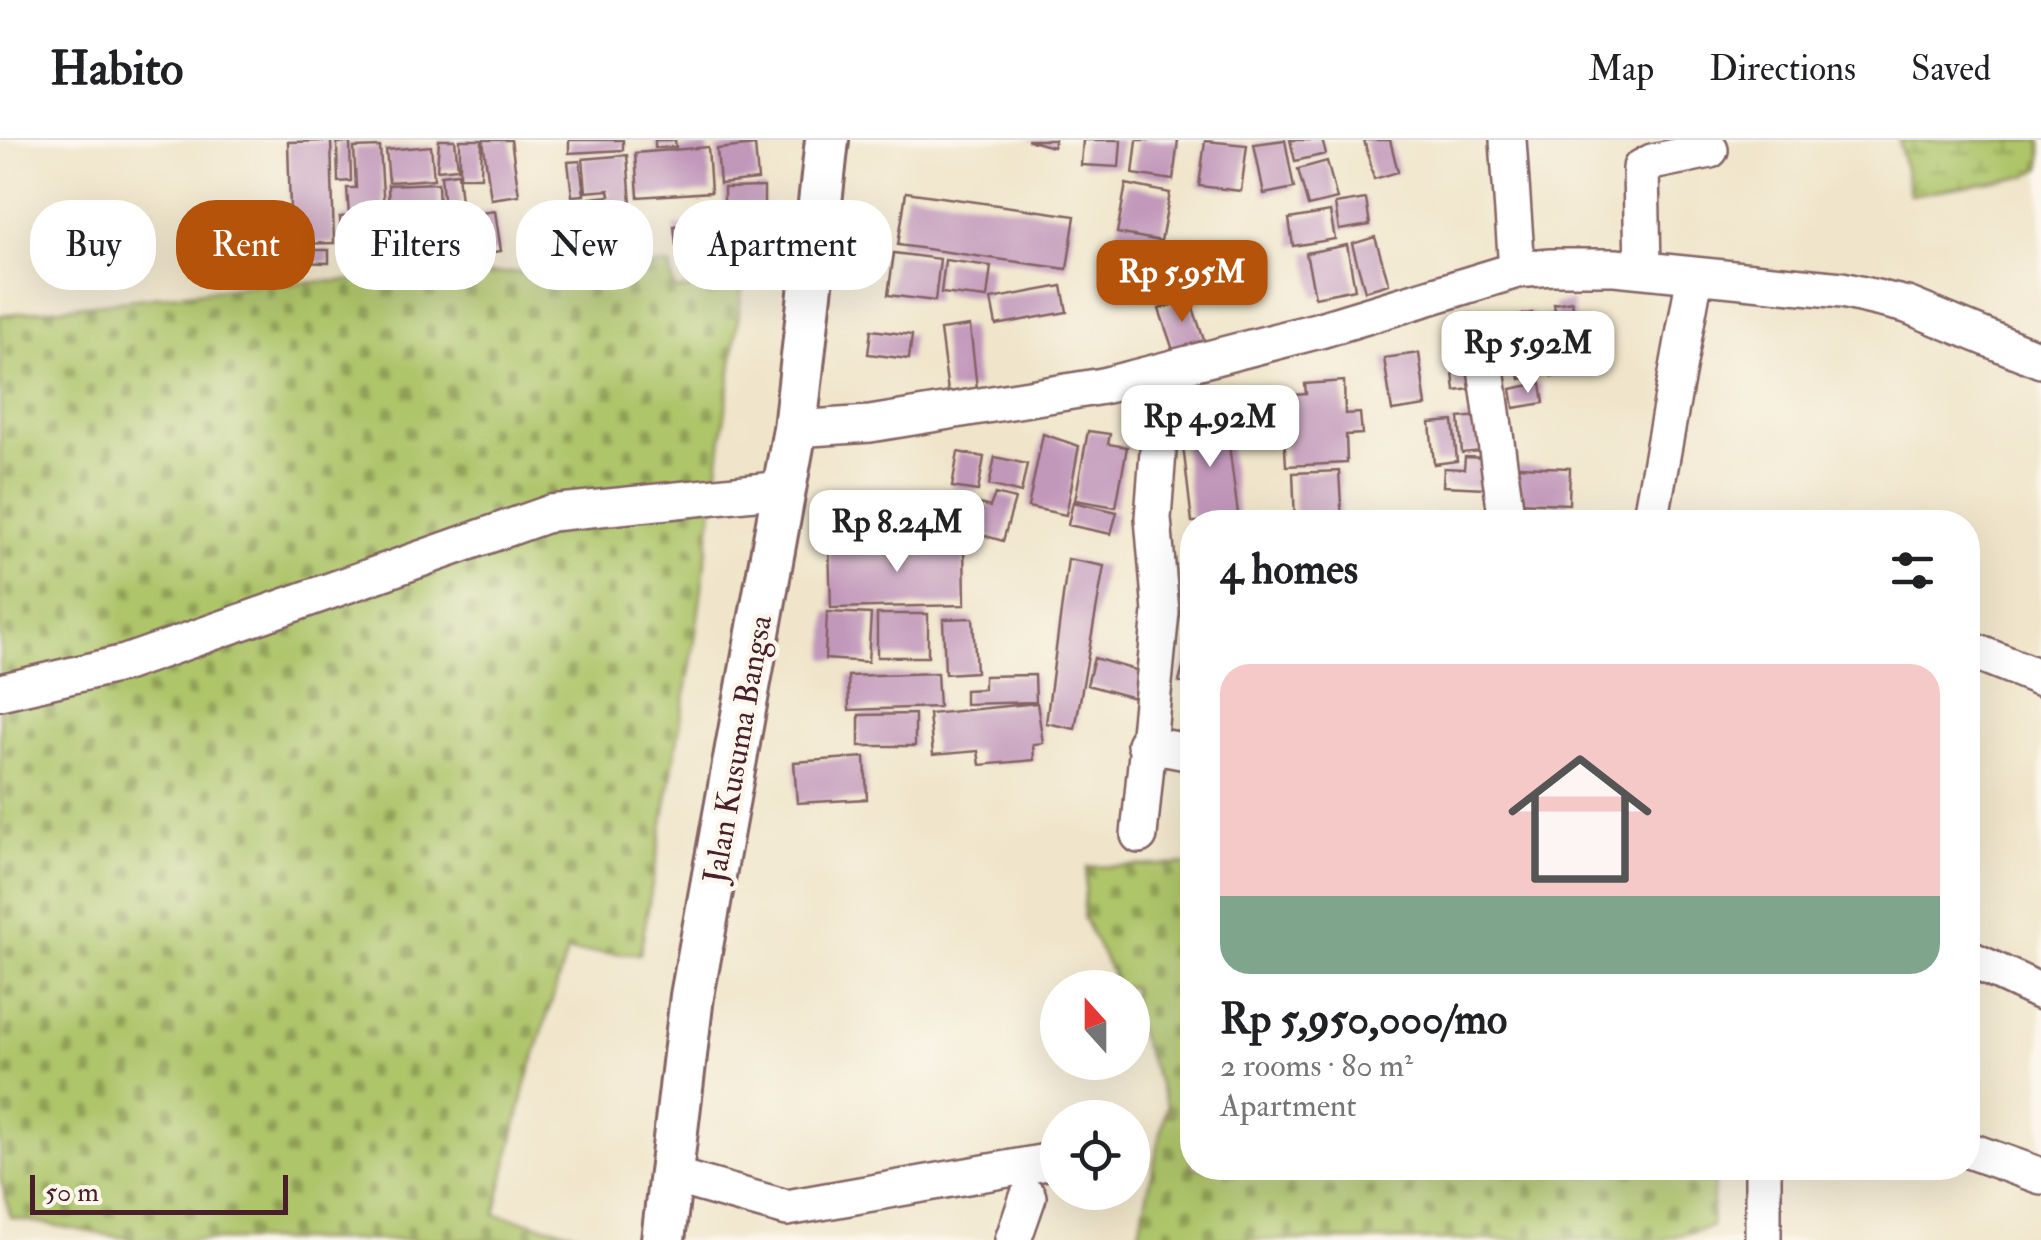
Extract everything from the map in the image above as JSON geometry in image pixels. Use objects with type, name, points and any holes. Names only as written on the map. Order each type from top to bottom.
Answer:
[{"type":"street","name":"Jalan Kusuma Bangsa","points":[[663,1240],[692,996],[795,429],[827,140]]},
{"type":"street","points":[[1508,140],[1517,270]]},
{"type":"street","points":[[1643,270],[1638,174],[1652,162],[1710,150]]},
{"type":"street","points":[[795,429],[945,413],[1164,372],[1517,270],[1586,266],[1696,274],[1880,298],[2041,360]]},
{"type":"street","points":[[1652,510],[1696,274]]},
{"type":"street","points":[[1484,354],[1505,510]]},
{"type":"street","points":[[1138,835],[1144,744],[1177,613],[1153,518],[1164,372]]},
{"type":"street","points":[[0,692],[125,663],[551,513],[784,489]]},
{"type":"street","points":[[1980,654],[2041,678]]},
{"type":"street","points":[[1144,744],[1180,751]]},
{"type":"street","points":[[1980,964],[2041,992]]},
{"type":"street","points":[[1980,1154],[2041,1176]]},
{"type":"street","points":[[669,1175],[786,1208],[1040,1163]]},
{"type":"street","points":[[1764,1180],[1766,1239]]},
{"type":"street","points":[[1012,1240],[1028,1197]]},
{"type":"green space","points":[[1899,140],[2041,140],[2041,168],[2027,176],[1910,195]]},
{"type":"green space","points":[[670,265],[673,290],[742,290],[695,640],[640,954],[567,952],[526,1084],[495,1214],[605,1240],[136,1240],[11,1218],[0,1177],[0,315],[212,290],[315,290],[315,282],[335,281],[335,290],[496,290],[496,273],[516,272],[516,290],[653,290],[653,266]]},
{"type":"green space","points":[[1180,864],[1180,1180],[1714,1180],[1711,1227],[1661,1240],[1137,1240],[1144,1210],[1150,1210],[1150,1182],[1167,1105],[1150,1062],[1150,970],[1110,970],[1083,917],[1087,867]]},
{"type":"building","points":[[439,140],[455,140],[458,168],[437,170]]},
{"type":"building","points":[[460,140],[482,140],[481,177],[460,177]]},
{"type":"building","points":[[483,140],[511,140],[519,195],[491,199]]},
{"type":"building","points":[[569,140],[623,140],[623,150],[569,153]]},
{"type":"building","points":[[655,140],[675,140],[676,147],[655,148]]},
{"type":"building","points":[[1027,140],[1055,140],[1053,147]]},
{"type":"building","points":[[1083,140],[1121,140],[1119,167],[1081,165]]},
{"type":"building","points":[[1137,140],[1178,140],[1173,180],[1133,174]]},
{"type":"building","points":[[1285,140],[1294,188],[1264,194],[1254,144]]},
{"type":"building","points":[[1290,140],[1322,140],[1326,154],[1295,161]]},
{"type":"building","points":[[1364,140],[1390,140],[1398,172],[1374,179]]},
{"type":"building","points":[[331,141],[334,243],[315,243],[315,200],[290,200],[288,142]]},
{"type":"building","points":[[1205,141],[1247,145],[1241,191],[1199,186]]},
{"type":"building","points":[[337,143],[350,143],[351,181],[338,182]]},
{"type":"building","points":[[755,145],[758,180],[720,184],[717,149]]},
{"type":"building","points":[[431,146],[434,179],[389,182],[386,150]]},
{"type":"building","points":[[380,147],[383,200],[348,200],[347,188],[356,188],[354,148]]},
{"type":"building","points":[[708,147],[711,192],[638,197],[635,153]]},
{"type":"building","points":[[627,155],[631,200],[590,200],[610,196],[609,190],[586,192],[583,159]]},
{"type":"building","points":[[580,161],[584,195],[572,196],[568,162]]},
{"type":"building","points":[[1327,161],[1337,199],[1308,206],[1298,169]]},
{"type":"building","points":[[458,173],[461,200],[443,200],[441,175]]},
{"type":"building","points":[[438,183],[439,200],[389,200],[388,185]]},
{"type":"building","points":[[1126,184],[1170,193],[1161,241],[1117,233]]},
{"type":"building","points":[[764,187],[764,200],[724,200],[724,188]]},
{"type":"building","points":[[906,192],[1075,216],[1067,269],[898,245]]},
{"type":"building","points":[[1366,199],[1370,225],[1339,230],[1335,204]]},
{"type":"building","points":[[1330,212],[1335,239],[1293,246],[1289,219]]},
{"type":"building","points":[[496,218],[501,251],[496,252]]},
{"type":"building","points":[[1375,237],[1389,284],[1365,291],[1352,244]]},
{"type":"building","points":[[1347,245],[1355,289],[1315,297],[1306,253]]},
{"type":"building","points":[[315,250],[329,250],[329,263],[315,263]]},
{"type":"building","points":[[894,253],[940,259],[935,301],[888,295],[892,290]]},
{"type":"building","points":[[945,260],[991,266],[987,298],[941,293]]},
{"type":"building","points":[[1062,286],[1067,312],[996,325],[991,299]]},
{"type":"building","points":[[1190,299],[1204,340],[1173,350],[1159,309]]},
{"type":"building","points":[[1572,301],[1582,371],[1552,376],[1543,317],[1556,315],[1554,304]]},
{"type":"building","points":[[1532,313],[1546,374],[1520,379],[1507,318]]},
{"type":"building","points":[[970,326],[977,388],[948,392],[940,330]]},
{"type":"building","points":[[871,330],[912,335],[909,359],[868,354]]},
{"type":"building","points":[[1472,333],[1479,388],[1455,391],[1449,336]]},
{"type":"building","points":[[1419,353],[1426,406],[1392,411],[1384,358]]},
{"type":"building","points":[[1344,381],[1345,414],[1360,413],[1362,434],[1346,435],[1347,463],[1286,466],[1282,396],[1306,394],[1305,384]]},
{"type":"building","points":[[1541,383],[1544,403],[1514,408],[1511,389]]},
{"type":"building","points":[[1215,408],[1218,423],[1226,422],[1237,510],[1191,510],[1181,428],[1198,425],[1197,410]]},
{"type":"building","points":[[1480,416],[1482,451],[1462,453],[1459,418]]},
{"type":"building","points":[[1453,421],[1457,461],[1434,464],[1430,423]]},
{"type":"building","points":[[1088,431],[1110,434],[1108,444],[1127,447],[1116,507],[1075,500]]},
{"type":"building","points":[[1043,434],[1079,446],[1066,515],[1028,507]]},
{"type":"building","points":[[958,452],[984,457],[978,491],[952,487]]},
{"type":"building","points":[[995,457],[1027,464],[1021,493],[989,485]]},
{"type":"building","points":[[1465,457],[1488,458],[1486,488],[1443,486],[1444,468],[1464,469]]},
{"type":"building","points":[[1518,466],[1570,468],[1569,504],[1515,502]]},
{"type":"building","points":[[1339,471],[1341,510],[1295,510],[1293,473]]},
{"type":"building","points":[[995,494],[1015,499],[1003,541],[965,530],[973,502],[990,507]]},
{"type":"building","points":[[1073,502],[1117,512],[1111,534],[1068,525]]},
{"type":"building","points":[[894,511],[895,535],[843,538],[842,514]]},
{"type":"building","points":[[964,543],[965,605],[831,608],[829,546]]},
{"type":"building","points":[[1068,559],[1104,566],[1075,729],[1046,723]]},
{"type":"building","points":[[827,612],[871,614],[868,662],[825,659]]},
{"type":"building","points":[[877,614],[928,614],[928,657],[877,657]]},
{"type":"building","points":[[973,618],[976,672],[945,674],[943,619]]},
{"type":"building","points":[[1094,658],[1146,673],[1138,699],[1087,685]]},
{"type":"building","points":[[937,673],[939,707],[849,710],[848,676]]},
{"type":"building","points":[[1035,675],[1036,702],[965,704],[965,690],[984,689],[984,676]]},
{"type":"building","points":[[1037,703],[1043,743],[1033,744],[1034,760],[980,765],[978,751],[933,755],[929,714]]},
{"type":"building","points":[[915,714],[915,746],[859,746],[859,715]]},
{"type":"building","points":[[865,757],[867,799],[797,803],[794,762]]}]
